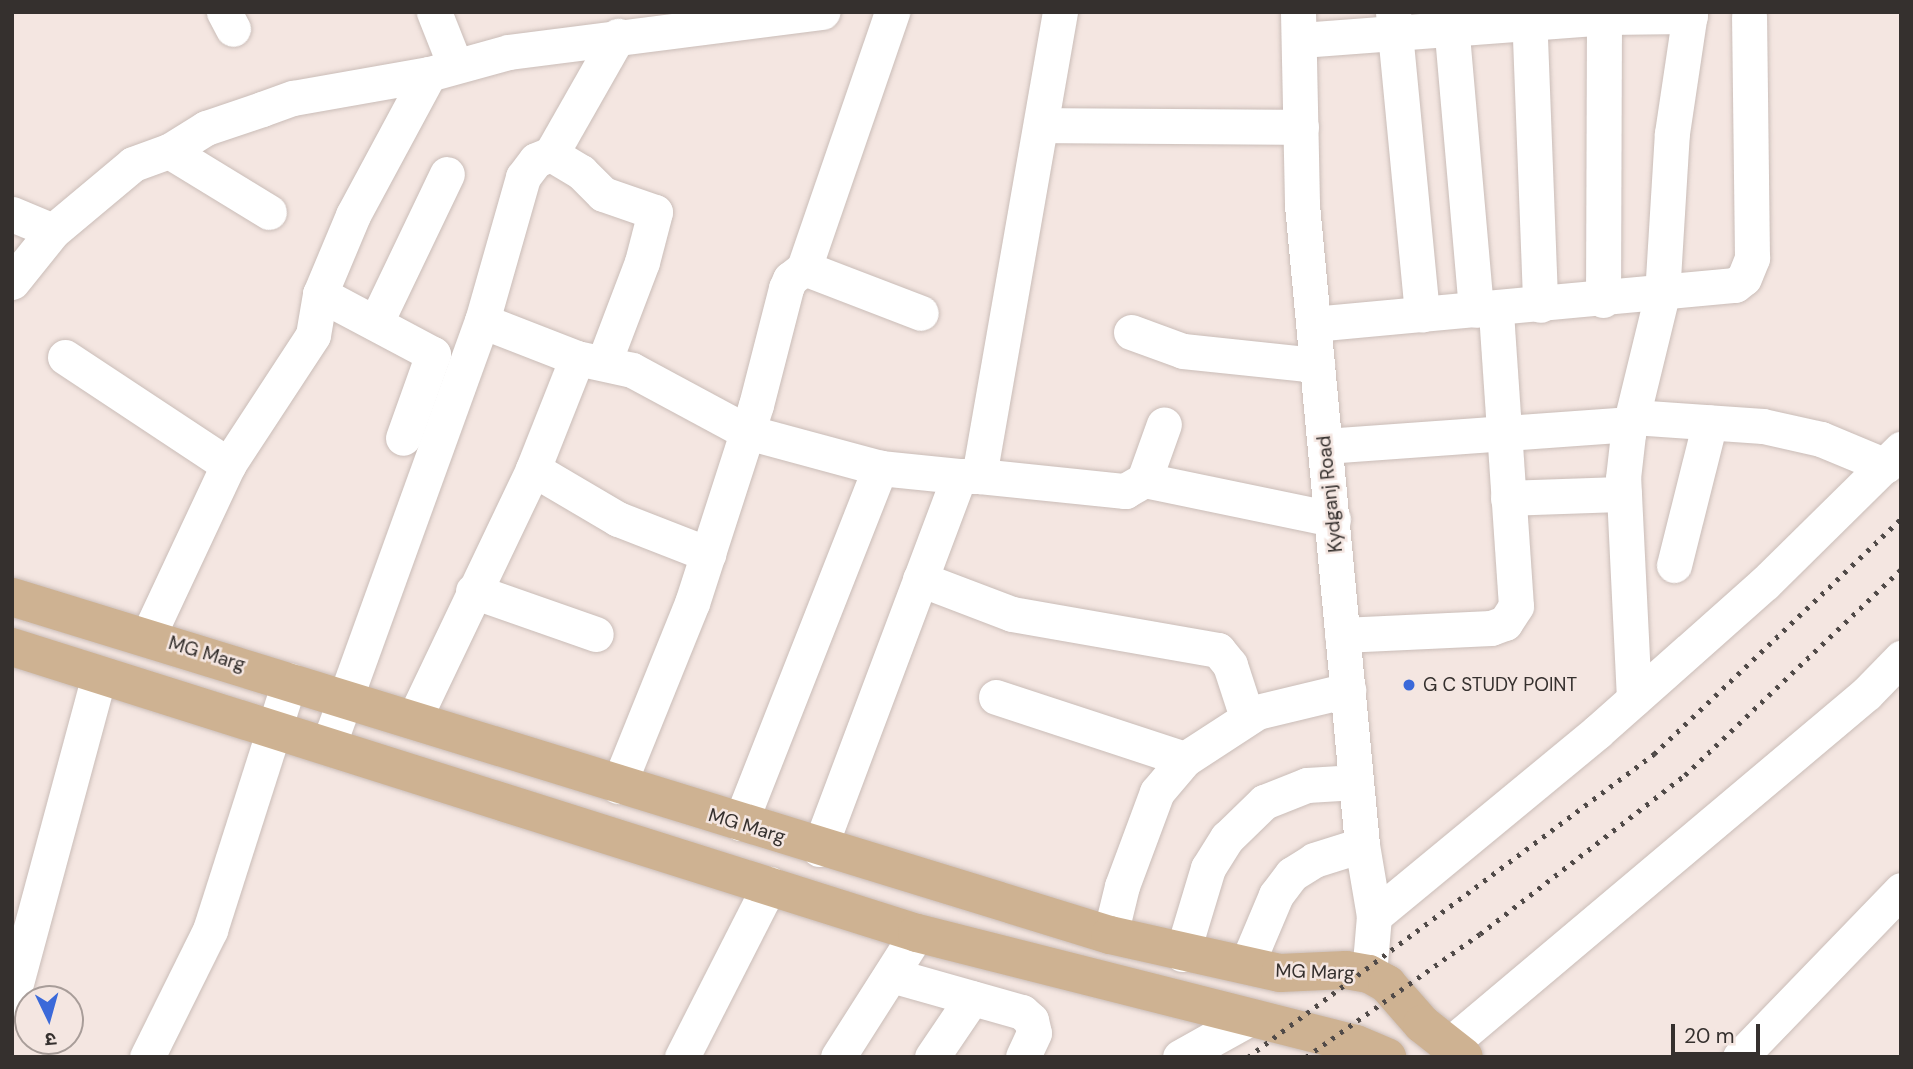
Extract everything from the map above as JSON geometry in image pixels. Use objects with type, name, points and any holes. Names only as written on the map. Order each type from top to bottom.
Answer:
[{"type":"main road","name":"MG Marg","points":[[12,597],[290,680],[819,849],[1110,935],[1182,954],[1280,973],[1346,970],[1369,974],[1387,984],[1422,1024],[1456,1051]]},
{"type":"main road","points":[[12,647],[770,884],[917,933],[1356,1044],[1387,1057]]},
{"type":"street","points":[[148,636],[228,465],[313,335],[320,294],[353,215],[442,69],[434,12]]},
{"type":"street","points":[[12,282],[53,231],[134,164],[169,152],[206,128],[293,98],[618,36],[666,21],[822,12]]},
{"type":"street","points":[[618,786],[708,554],[747,432],[786,288],[790,279],[804,268],[891,12]]},
{"type":"street","points":[[819,849],[920,579],[969,476],[1042,125],[1060,12]]},
{"type":"street","points":[[1299,26],[1690,14],[1672,132],[1662,295],[1632,420],[1624,494],[1634,699]]},
{"type":"street","points":[[1592,16],[1603,300]]},
{"type":"street","points":[[1530,17],[1540,305]]},
{"type":"street","points":[[1313,324],[1662,295],[1735,285],[1752,258],[1749,17]]},
{"type":"street","points":[[1342,635],[1491,628],[1505,622],[1516,606],[1503,432],[1450,20]]},
{"type":"street","points":[[1394,22],[1422,315]]},
{"type":"street","name":"Kydganj Road","points":[[1299,26],[1302,205],[1362,845],[1374,916],[1369,974]]},
{"type":"street","points":[[328,746],[482,321],[523,177],[536,160],[551,154],[618,36]]},
{"type":"street","points":[[1042,125],[1301,127]]},
{"type":"street","points":[[169,152],[269,212]]},
{"type":"street","points":[[413,720],[533,469],[642,261],[655,212],[603,194],[581,172],[551,154]]},
{"type":"street","points":[[376,322],[447,174]]},
{"type":"street","points":[[12,214],[53,231]]},
{"type":"street","points":[[804,268],[921,313]]},
{"type":"street","points":[[320,294],[433,354],[403,438]]},
{"type":"street","points":[[482,321],[590,360],[632,370],[747,432],[880,468],[1108,492],[1125,491],[1144,480],[1164,424]]},
{"type":"street","points":[[1131,332],[1196,354],[1317,365]]},
{"type":"street","points":[[65,357],[228,465]]},
{"type":"street","points":[[1325,446],[1632,420],[1763,426],[1893,457]]},
{"type":"street","points":[[1674,565],[1710,422]]},
{"type":"street","points":[[1374,916],[1634,699],[1765,583],[1893,457]]},
{"type":"street","points":[[740,823],[880,468]]},
{"type":"street","points":[[533,469],[618,519],[708,554]]},
{"type":"street","points":[[1144,480],[1333,519]]},
{"type":"street","points":[[1508,498],[1624,494]]},
{"type":"street","points":[[920,579],[1012,614],[1218,650],[1230,665],[1247,717]]},
{"type":"street","points":[[473,591],[596,634]]},
{"type":"street","points":[[1456,1051],[1867,694],[1901,658]]},
{"type":"street","points":[[12,998],[99,675]]},
{"type":"street","points":[[146,1057],[210,930],[290,680]]},
{"type":"street","points":[[1110,935],[1122,886],[1157,792],[1185,759],[1247,717],[1293,701],[1348,690]]},
{"type":"street","points":[[996,697],[1185,759]]},
{"type":"street","points":[[1182,954],[1208,868],[1227,838],[1264,802],[1307,785],[1356,782]]},
{"type":"street","points":[[1246,966],[1276,895],[1292,874],[1314,860],[1362,845]]},
{"type":"street","points":[[682,1057],[770,884]]},
{"type":"street","points":[[1740,1057],[1901,890]]},
{"type":"street","points":[[838,1057],[917,933]]},
{"type":"street","points":[[891,975],[1022,1012],[1031,1020],[1034,1033],[1023,1057]]},
{"type":"street","points":[[932,1057],[972,998]]},
{"type":"street","points":[[1180,1057],[1252,1017]]},
{"type":"railway","points":[[1248,1057],[1654,754],[1901,519]]},
{"type":"railway","points":[[1306,1057],[1480,934],[1685,775],[1901,569]]},
{"type":"place","name":"G C STUDY POINT","points":[[1409,685]]}]
